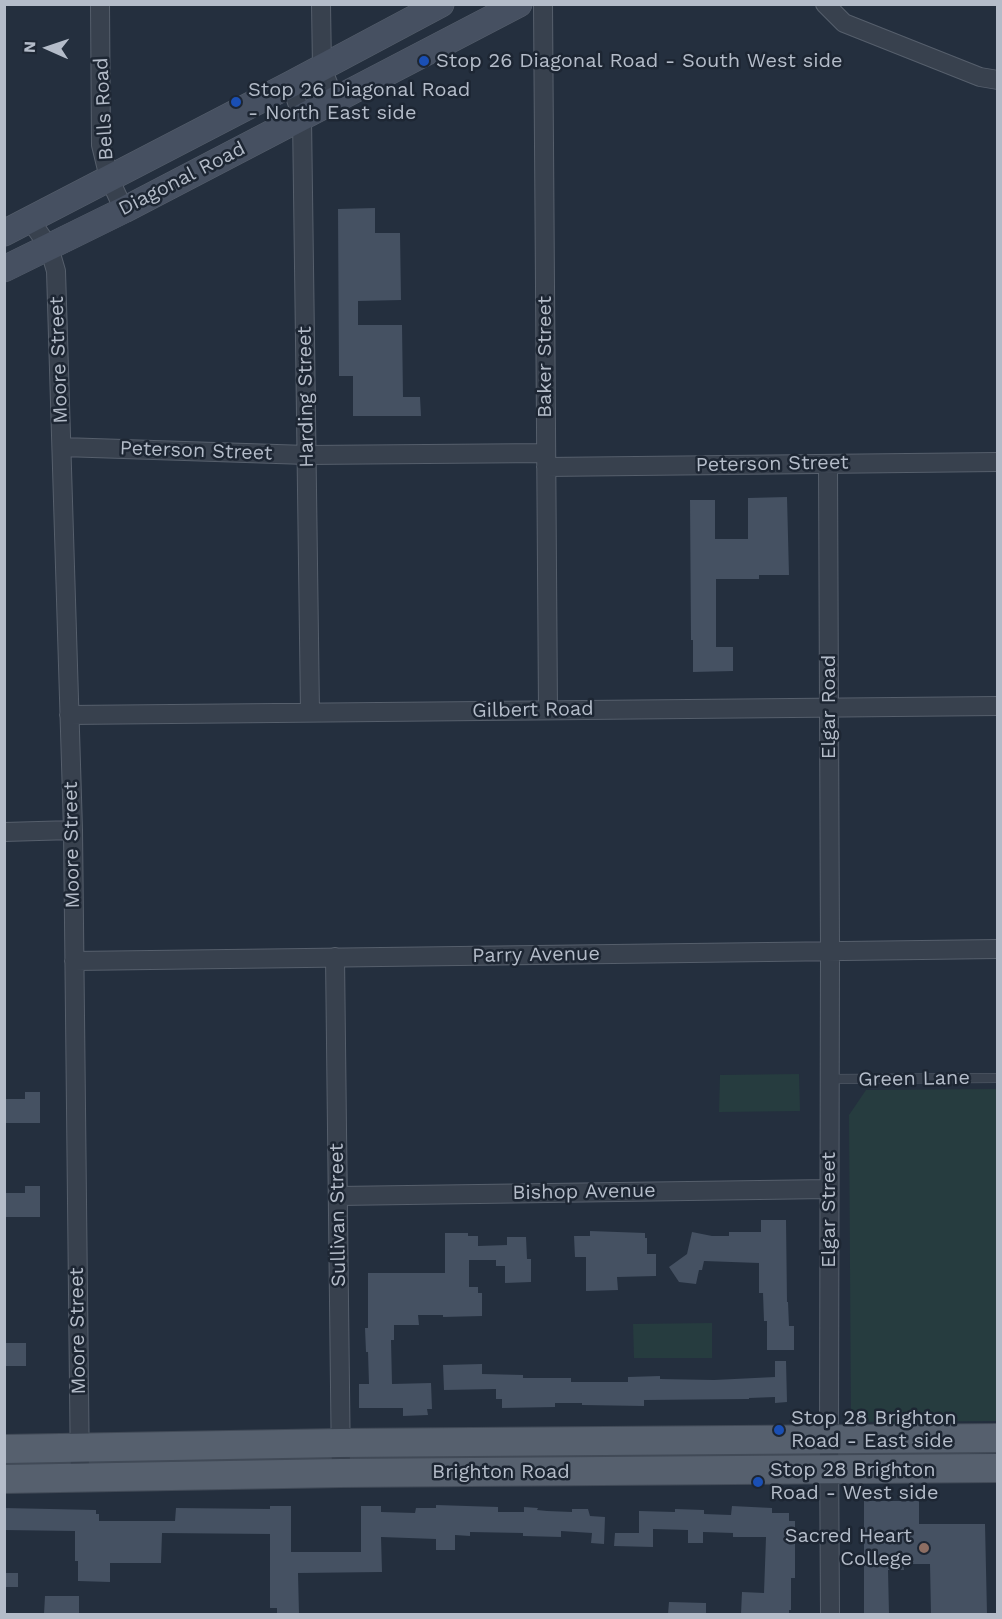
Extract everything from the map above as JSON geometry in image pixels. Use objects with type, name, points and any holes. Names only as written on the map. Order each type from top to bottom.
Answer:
[{"type":"main road","name":"Diagonal Road","points":[[4,232],[441,4]]},
{"type":"main road","name":"Diagonal Road","points":[[4,269],[124,210],[519,4]]},
{"type":"main road","name":"Brighton Road","points":[[4,1449],[340,1443],[998,1438]]},
{"type":"main road","name":"Brighton Road","points":[[4,1479],[340,1473],[998,1468]]},
{"type":"street","name":"Bells Road","points":[[100,4],[101,145],[109,178],[124,210]]},
{"type":"street","points":[[321,4],[322,68],[335,101]]},
{"type":"street","name":"Baker Street","points":[[543,4],[548,710]]},
{"type":"street","points":[[825,4],[844,23],[980,77],[998,80]]},
{"type":"street","name":"Harding Street","points":[[291,84],[302,118],[310,712]]},
{"type":"street","name":"Moore Street","points":[[30,220],[49,247],[56,271],[72,831],[80,1478]]},
{"type":"street","name":"Peterson Street","points":[[62,447],[546,460],[828,464],[998,462]]},
{"type":"street","name":"Elgar Road","points":[[828,464],[830,950]]},
{"type":"street","name":"Gilbert Road","points":[[69,715],[998,706]]},
{"type":"street","points":[[4,832],[72,831]]},
{"type":"street","name":"Parry Avenue","points":[[74,961],[998,949]]},
{"type":"street","name":"Elgar Street","points":[[830,950],[830,1614]]},
{"type":"street","name":"Sullivan Street","points":[[335,957],[340,1473]]},
{"type":"street","name":"Bishop Avenue","points":[[338,1196],[830,1189]]},
{"type":"lane","name":"Green Lane","points":[[830,1079],[998,1078]]},
{"type":"green space","points":[[799,1074],[800,1111],[719,1112],[720,1075]]},
{"type":"green space","points":[[997,1089],[997,1421],[851,1422],[849,1115],[866,1090]]},
{"type":"green space","points":[[712,1323],[712,1358],[634,1358],[633,1324]]},
{"type":"building","points":[[375,208],[375,233],[400,233],[401,300],[358,301],[358,325],[402,325],[403,397],[420,397],[421,416],[353,416],[353,376],[339,376],[338,209]]},
{"type":"building","points":[[787,497],[789,575],[759,575],[759,579],[716,579],[716,647],[733,647],[733,671],[693,672],[690,500],[715,500],[715,539],[748,539],[748,498]]},
{"type":"building","points":[[25,1092],[40,1092],[40,1123],[4,1123],[4,1099],[25,1099]]},
{"type":"building","points":[[25,1186],[40,1186],[40,1217],[4,1217],[4,1193],[25,1193]]},
{"type":"building","points":[[761,1220],[786,1220],[787,1302],[789,1326],[794,1326],[794,1350],[767,1350],[767,1321],[764,1321],[763,1293],[759,1293],[759,1263],[704,1261],[696,1284],[679,1282],[669,1267],[687,1254],[692,1232],[712,1236],[729,1236],[729,1232],[761,1232]]},
{"type":"building","points":[[590,1231],[645,1233],[647,1254],[656,1254],[656,1276],[617,1277],[618,1290],[586,1291],[586,1257],[575,1257],[574,1236],[590,1236]]},
{"type":"building","points":[[445,1233],[468,1233],[468,1236],[478,1236],[478,1246],[507,1245],[507,1237],[526,1237],[527,1259],[531,1259],[531,1282],[505,1283],[505,1266],[496,1266],[496,1260],[469,1260],[469,1287],[478,1287],[478,1293],[482,1293],[482,1316],[418,1315],[419,1325],[394,1325],[394,1340],[391,1340],[392,1384],[431,1383],[432,1409],[427,1409],[428,1415],[403,1416],[403,1408],[359,1408],[359,1384],[369,1384],[365,1328],[368,1328],[368,1273],[445,1273]]},
{"type":"building","points":[[4,1343],[26,1343],[26,1366],[4,1366]]},
{"type":"building","points":[[775,1361],[786,1361],[787,1402],[775,1403],[775,1397],[644,1400],[644,1406],[555,1403],[555,1407],[502,1408],[502,1399],[496,1399],[496,1389],[444,1390],[443,1365],[482,1364],[482,1374],[523,1375],[523,1378],[571,1378],[571,1382],[628,1382],[628,1377],[660,1376],[660,1379],[714,1380],[775,1377]]},
{"type":"building","points":[[864,1501],[919,1501],[919,1524],[985,1524],[987,1614],[931,1614],[930,1564],[903,1564],[904,1570],[888,1570],[889,1614],[864,1614]]},
{"type":"building","points":[[436,1505],[498,1507],[498,1512],[524,1512],[524,1507],[572,1512],[572,1509],[588,1509],[590,1516],[605,1517],[604,1544],[591,1543],[592,1533],[561,1531],[561,1537],[523,1536],[523,1533],[470,1532],[470,1536],[455,1535],[455,1550],[436,1550],[436,1539],[381,1537],[382,1572],[298,1573],[299,1614],[277,1614],[277,1608],[270,1608],[270,1534],[162,1533],[161,1563],[110,1563],[110,1582],[78,1581],[75,1531],[4,1530],[4,1508],[96,1510],[96,1514],[99,1514],[99,1521],[175,1521],[176,1508],[270,1509],[270,1506],[291,1506],[291,1552],[361,1552],[361,1506],[381,1506],[381,1512],[415,1513],[416,1508],[436,1508]]},
{"type":"building","points":[[732,1506],[772,1508],[772,1513],[789,1513],[789,1521],[795,1521],[795,1578],[791,1578],[789,1614],[741,1614],[742,1592],[764,1593],[766,1537],[733,1537],[733,1533],[703,1532],[703,1543],[688,1543],[688,1530],[653,1529],[653,1547],[614,1546],[615,1533],[639,1533],[639,1511],[704,1510],[704,1514],[731,1515]]},
{"type":"building","points":[[4,1573],[18,1573],[18,1587],[4,1587]]},
{"type":"building","points":[[45,1596],[79,1596],[79,1614],[44,1614]]},
{"type":"building","points":[[669,1602],[706,1603],[706,1614],[668,1614]]},
{"type":"place","name":"Stop 26 Diagonal Road - South West side","points":[[424,61]]},
{"type":"place","name":"Stop 26 Diagonal Road - North East side","points":[[236,102]]},
{"type":"place","name":"Stop 28 Brighton Road - East side","points":[[779,1430]]},
{"type":"place","name":"Stop 28 Brighton Road - West side","points":[[758,1482]]},
{"type":"place","name":"Sacred Heart College","points":[[924,1548]]}]
